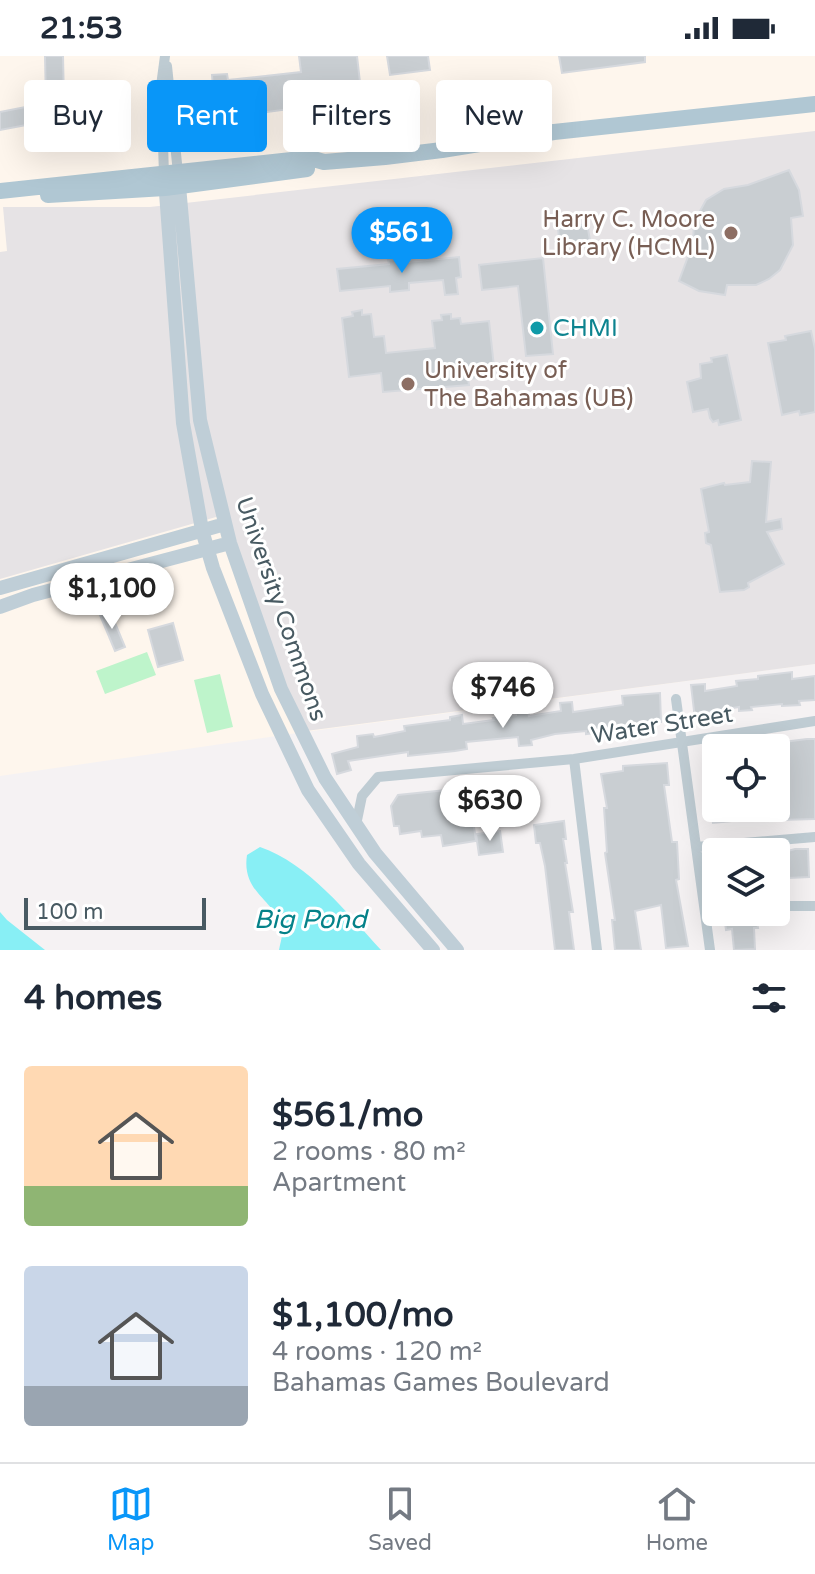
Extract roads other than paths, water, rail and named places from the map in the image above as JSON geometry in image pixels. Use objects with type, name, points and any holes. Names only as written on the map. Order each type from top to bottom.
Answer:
[{"type":"main road","points":[[8,190],[41,195],[314,168],[324,162],[442,150],[554,132],[815,104]]},
{"type":"main road","name":"University Commons","points":[[172,181],[200,420],[230,543],[281,689],[325,778],[356,825],[375,853],[457,950]]},
{"type":"main road","name":"University Commons","points":[[172,181],[183,423],[207,549],[262,694],[308,790],[359,864],[433,950]]},
{"type":"main road","points":[[0,588],[225,524]]},
{"type":"main road","points":[[0,607],[33,595],[230,543]]},
{"type":"street","points":[[165,56],[161,86],[172,181]]},
{"type":"street","points":[[676,699],[702,874]]},
{"type":"street","name":"Water Street","points":[[356,825],[362,796],[378,777],[574,759],[815,721]]},
{"type":"street","points":[[574,759],[597,950]]},
{"type":"street","points":[[696,847],[815,837]]},
{"type":"street","points":[[790,906],[815,906]]},
{"type":"street","points":[[710,926],[710,950]]},
{"type":"water","name":"Big Pond","points":[[260,847],[311,877],[381,950],[279,950],[282,932],[279,920],[249,879],[247,855]]},
{"type":"water","points":[[0,912],[7,920],[45,950],[0,950]]},
{"type":"place","name":"Harry C. Moore Library (HCML)","points":[[731,233]]},
{"type":"place","name":"CHMI","points":[[537,328]]},
{"type":"place","name":"University of The Bahamas (UB)","points":[[408,384]]}]
